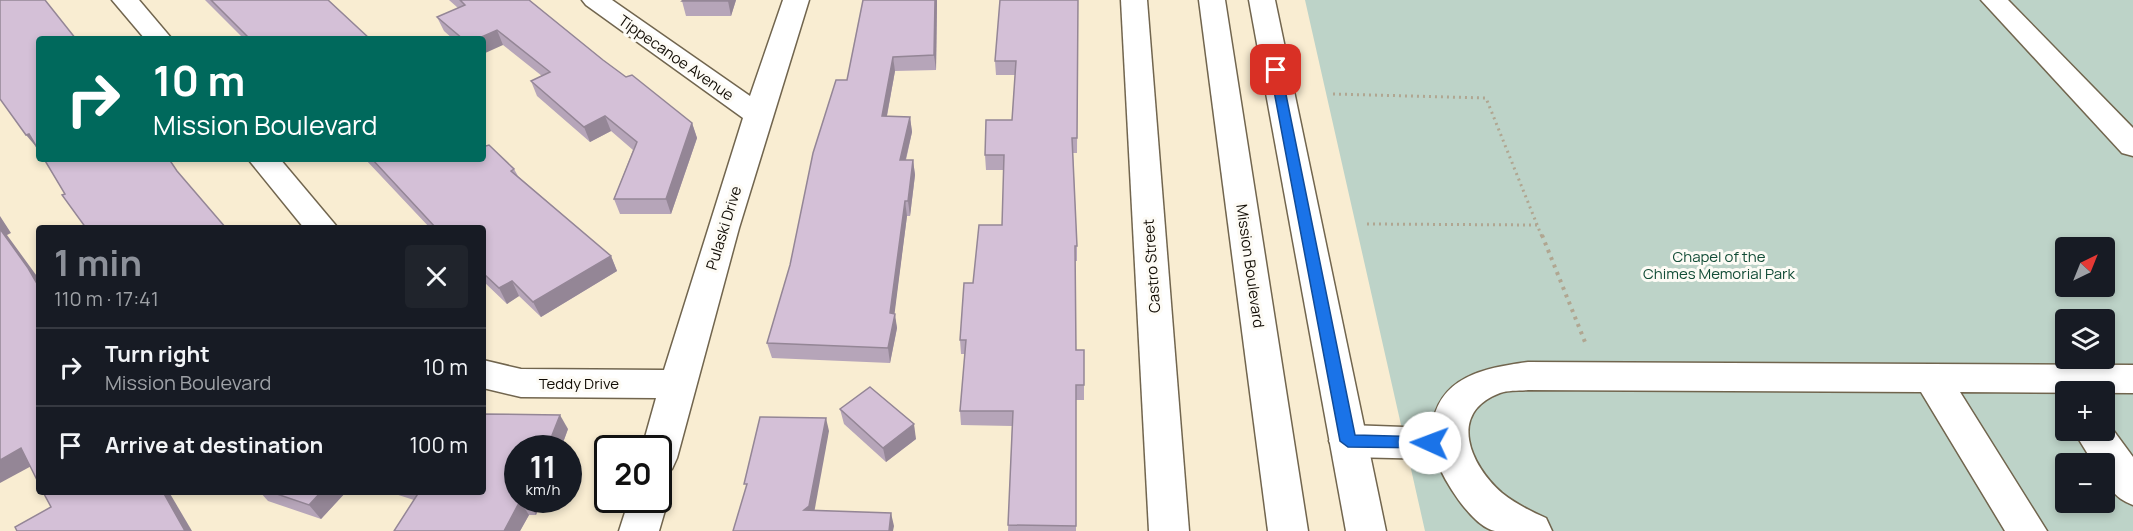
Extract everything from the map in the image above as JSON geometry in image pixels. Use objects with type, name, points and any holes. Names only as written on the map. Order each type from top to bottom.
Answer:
[{"type":"street","points":[[125,0],[156,36]]},
{"type":"street","name":"Tippecanoe Avenue","points":[[595,0],[757,115]]},
{"type":"street","name":"Pulaski Drive","points":[[664,435],[757,115],[796,0]]},
{"type":"street","name":"Castro Street","points":[[1134,0],[1169,531]]},
{"type":"street","name":"Mission Boulevard","points":[[1212,0],[1288,531]]},
{"type":"street","points":[[1262,0],[1366,531]]},
{"type":"street","points":[[1994,0],[2133,146]]},
{"type":"street","points":[[266,162],[319,225]]},
{"type":"street","name":"Teddy Drive","points":[[486,375],[521,383],[677,384]]},
{"type":"street","points":[[1532,531],[1519,527],[1491,509],[1454,465],[1448,436],[1453,413],[1471,391],[1493,380],[1528,376],[1931,378],[2055,386]]},
{"type":"street","points":[[1931,378],[2027,531]]},
{"type":"street","points":[[2115,381],[2133,380]]},
{"type":"street","points":[[1348,441],[1450,444]]},
{"type":"street","points":[[2100,441],[2133,488]]},
{"type":"street","points":[[639,531],[644,513]]},
{"type":"path","points":[[1333,94],[1486,98],[1587,348]]},
{"type":"path","points":[[1367,224],[1538,225]]},
{"type":"green space","name":"Chapel of the Chimes Memorial Park","points":[[1305,0],[2133,0],[2133,531],[1425,531]]},
{"type":"building","points":[[0,0],[45,0],[74,36],[36,36],[36,146],[0,99]]},
{"type":"building","points":[[211,0],[328,0],[367,36],[247,36]]},
{"type":"building","points":[[460,0],[529,0],[603,60],[626,77],[632,75],[692,123],[666,199],[614,199],[637,142],[605,116],[584,127],[531,81],[550,72],[497,30],[484,36],[459,36],[437,17],[465,5]]},
{"type":"building","points":[[728,0],[728,1],[682,1]]},
{"type":"building","points":[[863,0],[935,0],[934,55],[893,57],[882,116],[910,117],[900,160],[913,160],[908,201],[905,201],[890,313],[895,314],[888,348],[767,343],[790,265],[813,153],[836,80],[847,80]]},
{"type":"building","points":[[1000,0],[1078,0],[1077,138],[1072,138],[1077,246],[1075,246],[1076,350],[1084,350],[1084,385],[1076,385],[1076,526],[1008,525],[1013,411],[960,411],[966,340],[960,340],[964,283],[973,283],[979,225],[1002,225],[1004,155],[985,155],[986,120],[1012,120],[1016,61],[995,61]]},
{"type":"building","points":[[489,145],[514,169],[511,171],[611,256],[533,302],[512,281],[499,288],[486,276],[486,225],[433,225],[375,162],[486,162],[486,146]]},
{"type":"building","points":[[46,162],[171,162],[223,225],[84,225],[62,195],[65,194]]},
{"type":"building","points":[[0,229],[36,282],[36,478],[21,448],[0,460]]},
{"type":"building","points":[[870,387],[914,424],[883,448],[840,409]]},
{"type":"building","points":[[486,414],[560,415],[552,435],[504,435],[504,513],[514,513],[504,531],[394,531],[417,495],[486,495]]},
{"type":"building","points":[[760,417],[826,418],[809,506],[804,510],[891,513],[889,531],[733,531],[747,484],[744,484]]},
{"type":"building","points":[[45,495],[165,495],[185,531],[17,531],[15,527],[51,507]]},
{"type":"building","points":[[280,495],[318,495],[309,505]]},
{"type":"route","points":[[1276,70],[1348,441],[1430,443]]}]
